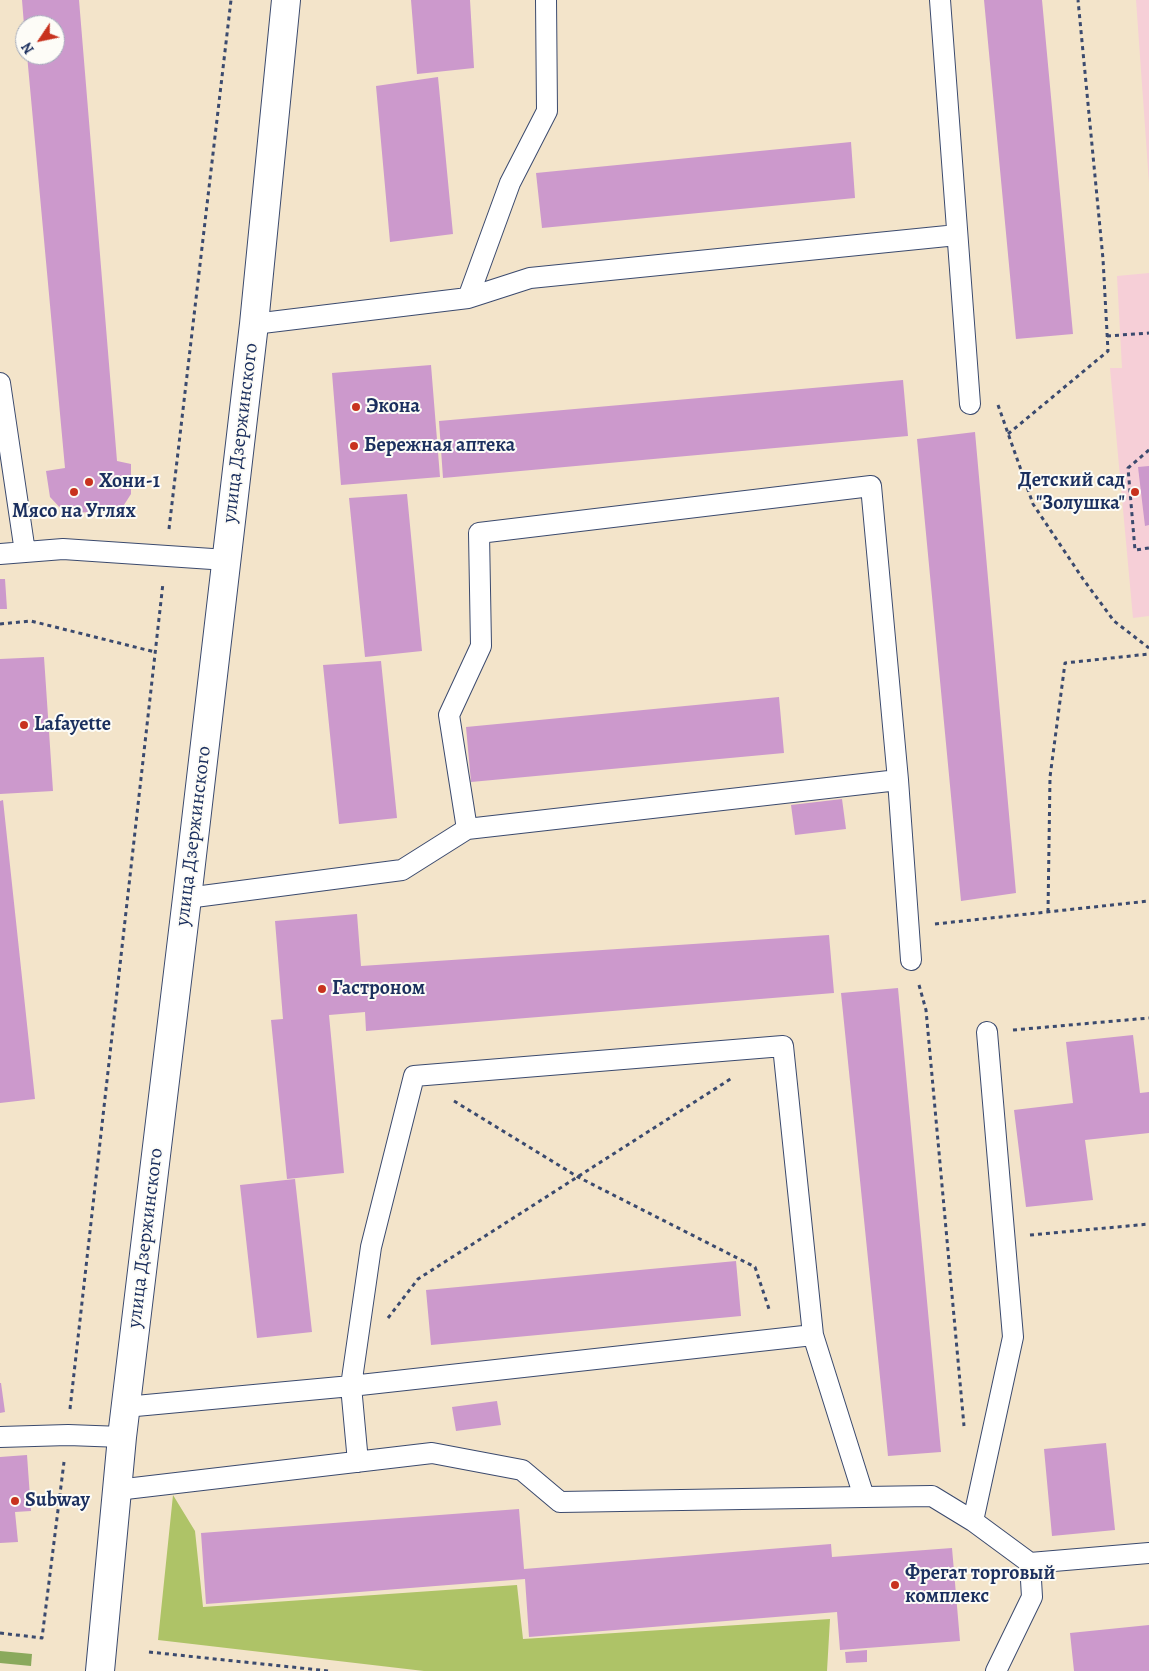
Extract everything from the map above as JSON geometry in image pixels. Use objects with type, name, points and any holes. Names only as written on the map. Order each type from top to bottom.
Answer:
[{"type":"street","name":"улица Дзержинского","points":[[100,1671],[125,1407],[227,560],[254,324],[286,0]]},
{"type":"lane","points":[[468,298],[510,183],[547,112],[546,0]]},
{"type":"lane","points":[[940,0],[970,404]]},
{"type":"lane","points":[[254,324],[468,298],[530,278],[957,236]]},
{"type":"lane","points":[[0,388],[25,552]]},
{"type":"lane","points":[[467,829],[449,715],[481,646],[479,533],[871,486],[898,780],[911,960]]},
{"type":"lane","points":[[0,554],[63,549],[227,560]]},
{"type":"lane","points":[[187,898],[402,870],[467,829],[898,780]]},
{"type":"lane","points":[[973,1521],[1013,1337],[988,1032]]},
{"type":"lane","points":[[358,1462],[351,1386],[371,1247],[414,1076],[782,1046],[814,1335],[864,1497]]},
{"type":"lane","points":[[125,1407],[351,1386],[814,1335]]},
{"type":"lane","points":[[0,1437],[68,1435],[122,1437]]},
{"type":"lane","points":[[116,1490],[432,1453],[522,1470],[560,1502],[932,1496],[973,1521],[1030,1563],[1149,1553]]},
{"type":"lane","points":[[996,1671],[1032,1597],[1030,1563]]},
{"type":"path","points":[[0,1633],[42,1638],[68,1435],[155,652],[231,0]]},
{"type":"path","points":[[1008,434],[1108,351],[1103,259],[1078,0]]},
{"type":"path","points":[[1108,336],[1149,333]]},
{"type":"path","points":[[967,372],[994,393],[1033,504],[1083,579],[1114,621],[1149,648]]},
{"type":"path","points":[[1149,450],[1128,468],[1136,550],[1149,548]]},
{"type":"path","points":[[0,624],[31,621],[155,652]]},
{"type":"path","points":[[1048,912],[1050,777],[1065,662],[1149,654]]},
{"type":"path","points":[[909,926],[1149,901]]},
{"type":"path","points":[[911,960],[926,1010],[965,1432]]},
{"type":"path","points":[[988,1032],[1149,1018]]},
{"type":"path","points":[[414,1076],[578,1177],[755,1267],[779,1339]]},
{"type":"path","points":[[383,1324],[418,1280],[734,1077]]},
{"type":"path","points":[[1005,1238],[1149,1224]]},
{"type":"path","points":[[149,1652],[329,1671]]},
{"type":"shaded area","points":[[1136,0],[1149,0],[1149,183]]},
{"type":"shaded area","name":"Детский сад \"Золушка\"","points":[[1149,273],[1149,616],[1133,618],[1110,368],[1122,368],[1117,276]]},
{"type":"green space","points":[[173,1495],[195,1531],[203,1607],[517,1585],[523,1639],[830,1619],[827,1671],[424,1671],[158,1640]]},
{"type":"green space","points":[[0,1651],[32,1654],[31,1666],[0,1663]]},
{"type":"building","points":[[22,0],[79,0],[117,461],[131,464],[131,494],[122,508],[95,513],[63,511],[50,497],[46,471],[65,468],[28,65],[65,65],[65,15],[23,15]]},
{"type":"building","points":[[411,0],[470,0],[474,68],[417,74]]},
{"type":"building","points":[[984,0],[1042,0],[1073,334],[1016,339]]},
{"type":"building","points":[[438,77],[453,234],[390,242],[376,86]]},
{"type":"building","points":[[851,142],[855,198],[542,228],[536,173]]},
{"type":"building","points":[[431,365],[440,477],[341,485],[332,373]]},
{"type":"building","points":[[903,380],[908,436],[443,478],[439,421]]},
{"type":"building","points":[[975,432],[1016,893],[961,901],[917,439]]},
{"type":"building","points":[[1149,466],[1149,525],[1145,526],[1138,467]]},
{"type":"building","points":[[407,494],[422,651],[365,657],[349,498]]},
{"type":"building","points":[[0,579],[5,579],[7,609],[0,609]]},
{"type":"building","name":"Lafayette","points":[[44,657],[53,791],[0,794],[0,659]]},
{"type":"building","points":[[381,661],[397,818],[339,824],[323,665]]},
{"type":"building","points":[[779,697],[784,753],[471,782],[466,727]]},
{"type":"building","points":[[842,799],[846,829],[795,835],[791,805]]},
{"type":"building","points":[[3,800],[35,1099],[0,1103],[0,801]]},
{"type":"building","points":[[357,914],[361,966],[829,935],[834,993],[366,1031],[365,1012],[329,1015],[344,1173],[287,1179],[271,1020],[283,1019],[275,921]]},
{"type":"building","points":[[898,988],[941,1452],[888,1456],[841,993]]},
{"type":"building","points":[[1133,1035],[1140,1093],[1149,1092],[1149,1133],[1085,1140],[1093,1200],[1026,1207],[1014,1110],[1073,1103],[1066,1042]]},
{"type":"building","points":[[295,1179],[312,1332],[257,1338],[240,1185]]},
{"type":"building","points":[[736,1261],[741,1316],[431,1345],[426,1290]]},
{"type":"building","points":[[0,1383],[5,1412],[0,1413]]},
{"type":"building","points":[[497,1401],[501,1425],[456,1431],[452,1407]]},
{"type":"building","points":[[1106,1443],[1115,1530],[1052,1536],[1044,1449]]},
{"type":"building","name":"Subway","points":[[27,1455],[31,1511],[15,1512],[18,1542],[0,1543],[0,1457]]},
{"type":"building","points":[[519,1509],[524,1569],[831,1544],[832,1557],[952,1548],[960,1641],[840,1650],[837,1612],[529,1637],[525,1579],[206,1604],[201,1533]]},
{"type":"building","points":[[1149,1625],[1149,1671],[1074,1671],[1070,1633]]},
{"type":"building","points":[[867,1650],[867,1662],[846,1663],[845,1652]]},
{"type":"place","name":"Экона","points":[[356,407]]},
{"type":"place","name":"Бережная аптека","points":[[354,446]]},
{"type":"place","name":"Хони-1","points":[[89,482]]},
{"type":"place","name":"Мясо на Углях","points":[[74,492]]},
{"type":"place","name":"Детский сад \"Золушка\"","points":[[1135,492]]},
{"type":"place","name":"Lafayette","points":[[24,725]]},
{"type":"place","name":"Гастроном","points":[[322,989]]},
{"type":"place","name":"Subway","points":[[15,1501]]},
{"type":"place","name":"Фрегат торговый комплекс","points":[[895,1585]]}]
